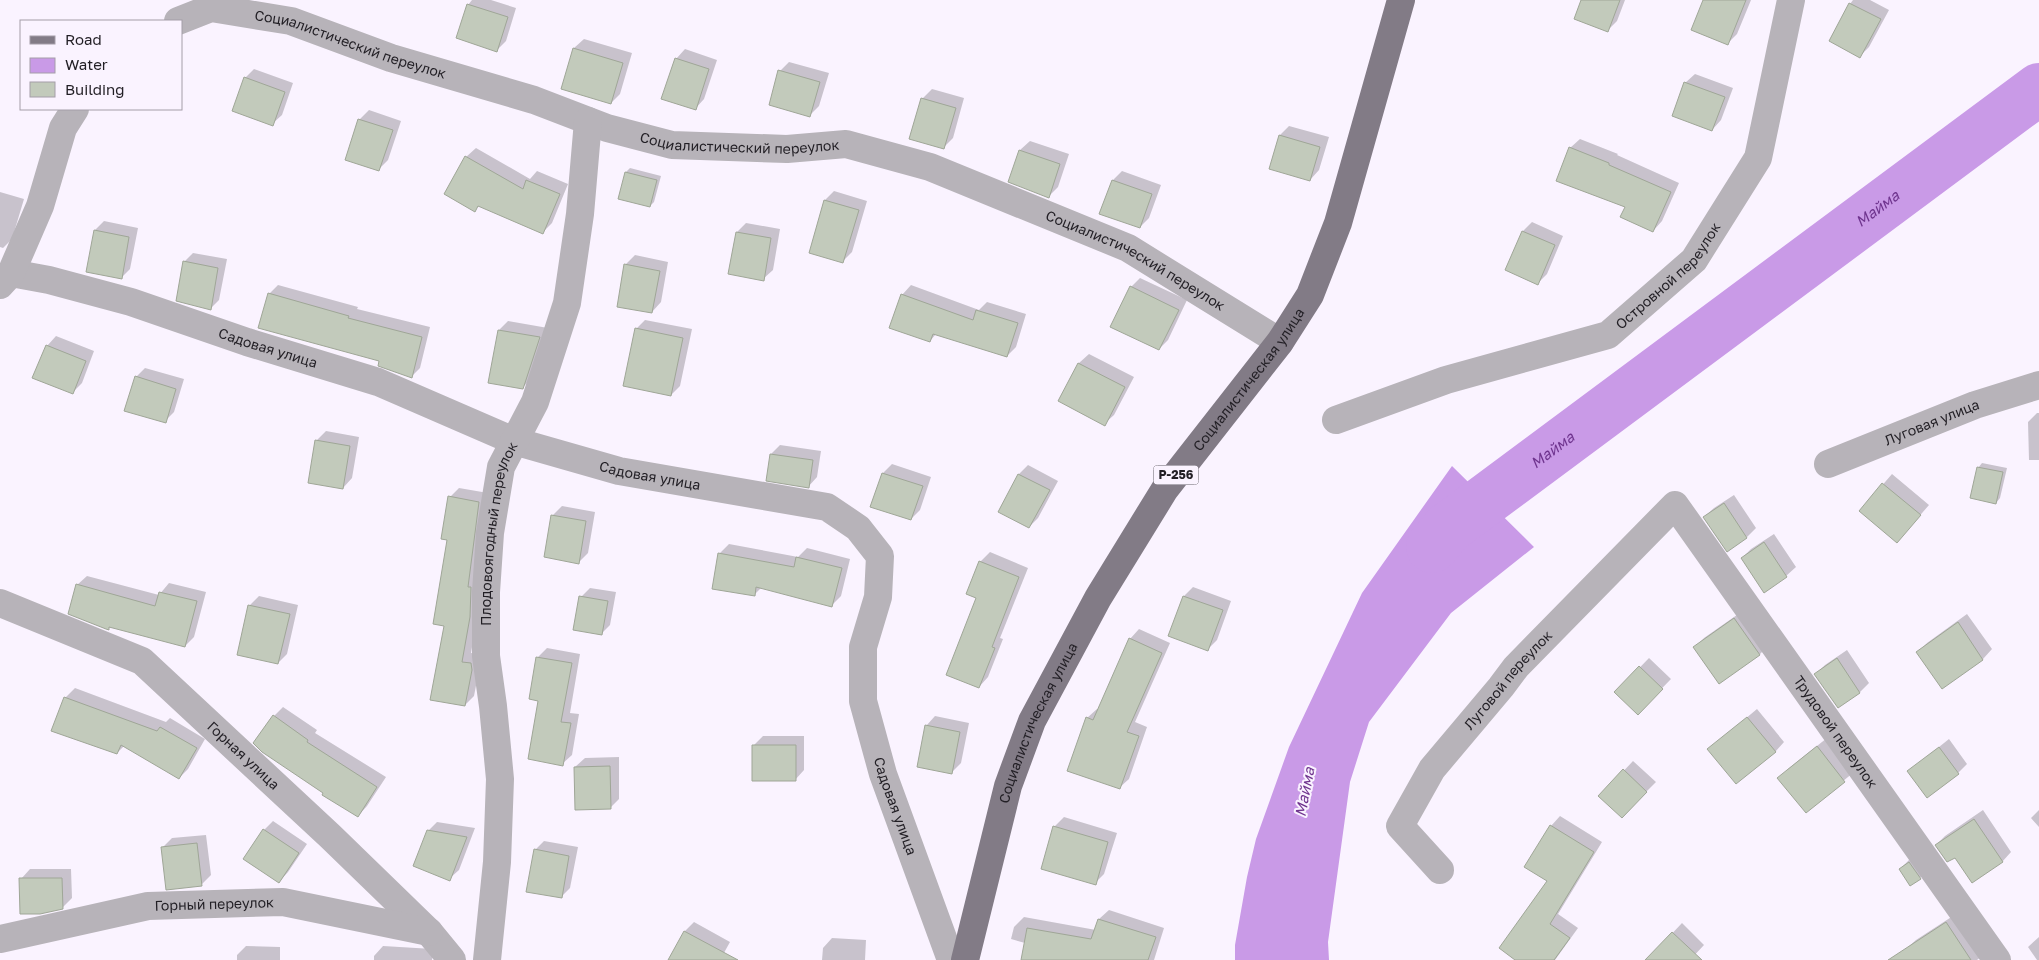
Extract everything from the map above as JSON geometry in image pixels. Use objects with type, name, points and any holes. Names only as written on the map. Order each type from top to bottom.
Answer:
[{"type":"main road","name":"Социалистическая улица","points":[[965,960],[1008,786],[1032,721],[1098,598],[1165,489],[1280,342],[1310,294],[1338,223],[1402,0]]},
{"type":"street","name":"Островной переулок","points":[[1336,420],[1446,380],[1608,335],[1694,260],[1758,158],[1791,0]]},
{"type":"street","name":"Социалистический переулок","points":[[181,20],[211,8],[291,21],[391,58],[534,100],[607,128],[672,145],[787,149],[846,144],[930,167],[1128,248],[1280,342]]},
{"type":"street","points":[[6,279],[40,206],[63,128],[74,110]]},
{"type":"street","name":"Плодовоягодный переулок","points":[[487,960],[497,862],[500,779],[486,656],[486,592],[490,533],[501,467],[535,402],[567,303],[580,214],[588,120]]},
{"type":"street","name":"Садовая улица","points":[[6,279],[48,280],[130,302],[247,342],[378,382],[514,442],[620,471],[827,507],[858,528],[880,556],[878,597],[863,647],[863,700],[883,774],[951,960]]},
{"type":"street","name":"Луговая улица","points":[[1828,464],[1975,405],[2039,385]]},
{"type":"street","name":"Луговой переулок","points":[[1440,870],[1400,826],[1432,769],[1502,687],[1516,667],[1675,505]]},
{"type":"street","name":"Трудовой переулок","points":[[1675,505],[1997,960]]},
{"type":"street","name":"Горная улица","points":[[0,603],[142,660],[330,836],[429,932],[452,960]]},
{"type":"street","name":"Горный переулок","points":[[0,939],[148,906],[283,902],[429,932]]},
{"type":"water","points":[[1452,466],[1534,547],[1451,613],[1369,722],[1350,782],[1328,942],[1329,960],[1235,960],[1235,945],[1256,839],[1289,747],[1362,593]]},
{"type":"building","points":[[1581,0],[1620,0],[1608,32],[1574,19]]},
{"type":"building","points":[[1703,0],[1746,0],[1728,45],[1691,30]]},
{"type":"building","points":[[1849,3],[1881,19],[1860,58],[1829,41]]},
{"type":"building","points":[[467,4],[508,17],[497,52],[456,38]]},
{"type":"building","points":[[573,48],[623,63],[611,104],[561,89]]},
{"type":"building","points":[[675,58],[709,69],[696,110],[661,99]]},
{"type":"building","points":[[778,70],[820,82],[810,117],[769,105]]},
{"type":"building","points":[[244,77],[285,92],[273,126],[232,111]]},
{"type":"building","points":[[1684,82],[1725,97],[1712,131],[1672,116]]},
{"type":"building","points":[[921,98],[956,108],[944,149],[909,139]]},
{"type":"building","points":[[358,119],[393,130],[379,171],[345,160]]},
{"type":"building","points":[[1279,135],[1320,147],[1310,181],[1269,169]]},
{"type":"building","points":[[1569,147],[1609,163],[1609,165],[1671,192],[1653,232],[1620,217],[1625,207],[1556,181]]},
{"type":"building","points":[[1019,150],[1060,164],[1049,198],[1008,182]]},
{"type":"building","points":[[465,156],[523,189],[526,180],[560,194],[543,234],[478,206],[475,212],[444,194]]},
{"type":"building","points":[[625,172],[657,180],[650,207],[618,199]]},
{"type":"building","points":[[1112,180],[1152,194],[1140,228],[1099,214]]},
{"type":"building","points":[[824,200],[859,210],[843,263],[809,253]]},
{"type":"building","points":[[94,230],[129,237],[122,279],[86,272]]},
{"type":"building","points":[[1522,231],[1555,245],[1538,285],[1505,270]]},
{"type":"building","points":[[736,232],[771,238],[764,281],[728,274]]},
{"type":"building","points":[[183,261],[218,268],[211,310],[176,301]]},
{"type":"building","points":[[624,264],[660,271],[652,313],[617,307]]},
{"type":"building","points":[[1130,286],[1179,310],[1159,350],[1110,327]]},
{"type":"building","points":[[268,293],[349,316],[348,318],[422,337],[412,378],[378,366],[379,361],[258,328]]},
{"type":"building","points":[[901,294],[973,320],[976,310],[1018,323],[1007,357],[933,334],[930,342],[889,328]]},
{"type":"building","points":[[635,328],[683,338],[671,396],[623,386]]},
{"type":"building","points":[[498,330],[540,337],[523,389],[488,383]]},
{"type":"building","points":[[46,345],[86,361],[73,394],[32,378]]},
{"type":"building","points":[[1078,363],[1125,387],[1105,426],[1058,401]]},
{"type":"building","points":[[135,376],[176,389],[166,423],[124,411]]},
{"type":"building","points":[[315,440],[350,446],[343,489],[308,483]]},
{"type":"building","points":[[770,454],[813,460],[809,488],[766,481]]},
{"type":"building","points":[[1977,467],[2003,472],[1996,504],[1970,498]]},
{"type":"building","points":[[882,473],[923,486],[911,520],[870,507]]},
{"type":"building","points":[[1018,474],[1050,490],[1029,528],[998,512]]},
{"type":"building","points":[[1882,483],[1921,515],[1897,543],[1859,511]]},
{"type":"building","points":[[448,496],[479,502],[468,587],[471,587],[470,617],[462,662],[471,663],[472,670],[465,706],[430,700],[444,626],[433,624],[447,540],[441,539]]},
{"type":"building","points":[[1724,503],[1747,538],[1727,552],[1703,517]]},
{"type":"building","points":[[551,515],[586,521],[579,564],[544,557]]},
{"type":"building","points":[[1764,542],[1787,577],[1764,593],[1741,558]]},
{"type":"building","points":[[718,553],[794,567],[796,557],[842,568],[832,607],[756,587],[755,596],[712,589]]},
{"type":"building","points":[[979,561],[1019,577],[992,647],[995,648],[979,688],[946,675],[976,598],[966,594]]},
{"type":"building","points":[[76,584],[155,606],[159,592],[197,601],[185,647],[109,627],[109,630],[68,614]]},
{"type":"building","points":[[579,596],[608,601],[602,635],[573,630]]},
{"type":"building","points":[[1183,596],[1223,610],[1208,651],[1168,636]]},
{"type":"building","points":[[248,605],[290,614],[278,664],[237,655]]},
{"type":"building","points":[[1734,618],[1760,655],[1719,684],[1693,647]]},
{"type":"building","points":[[1958,622],[1983,660],[1942,689],[1916,652]]},
{"type":"building","points":[[1129,638],[1162,653],[1127,732],[1139,736],[1120,789],[1067,771],[1086,717],[1093,720]]},
{"type":"building","points":[[536,657],[572,663],[561,722],[571,723],[563,766],[528,759],[538,701],[529,699]]},
{"type":"building","points":[[1837,658],[1860,693],[1838,708],[1814,674]]},
{"type":"building","points":[[1639,666],[1663,689],[1638,715],[1614,692]]},
{"type":"building","points":[[64,697],[157,731],[160,727],[197,748],[179,779],[121,745],[117,754],[51,731]]},
{"type":"building","points":[[273,715],[308,740],[307,742],[377,787],[358,817],[322,795],[323,793],[262,752],[253,743]]},
{"type":"building","points":[[1747,717],[1776,752],[1736,784],[1707,749]]},
{"type":"building","points":[[925,725],[960,732],[952,774],[917,767]]},
{"type":"building","points":[[752,745],[796,745],[796,781],[752,781]]},
{"type":"building","points":[[1817,746],[1845,782],[1806,813],[1777,778]]},
{"type":"building","points":[[1939,747],[1959,774],[1927,798],[1907,771]]},
{"type":"building","points":[[610,766],[611,809],[575,810],[574,767]]},
{"type":"building","points":[[1623,769],[1647,792],[1622,818],[1598,796]]},
{"type":"building","points":[[1974,819],[2003,862],[1972,883],[1955,858],[1947,862],[1935,845]]},
{"type":"building","points":[[1550,825],[1594,852],[1550,924],[1570,938],[1554,960],[1515,960],[1499,948],[1547,881],[1524,867]]},
{"type":"building","points":[[1053,826],[1108,842],[1096,885],[1041,869]]},
{"type":"building","points":[[263,829],[299,853],[279,883],[243,859]]},
{"type":"building","points":[[427,830],[467,837],[450,881],[413,866]]},
{"type":"building","points":[[197,843],[202,886],[166,890],[161,847]]},
{"type":"building","points":[[534,849],[569,856],[562,898],[526,892]]},
{"type":"building","points":[[1909,862],[1921,879],[1910,886],[1899,869]]},
{"type":"building","points":[[19,878],[62,878],[63,909],[40,914],[20,914]]},
{"type":"building","points":[[1098,919],[1156,937],[1148,960],[1021,960],[1027,928],[1091,939]]},
{"type":"building","points":[[1946,922],[1971,960],[1888,960]]},
{"type":"building","points":[[684,931],[738,960],[668,960]]},
{"type":"building","points":[[1672,932],[1702,960],[1645,960]]},
{"type":"waterway","name":"Майма","points":[[1432,547],[1448,528],[2039,89]]}]
